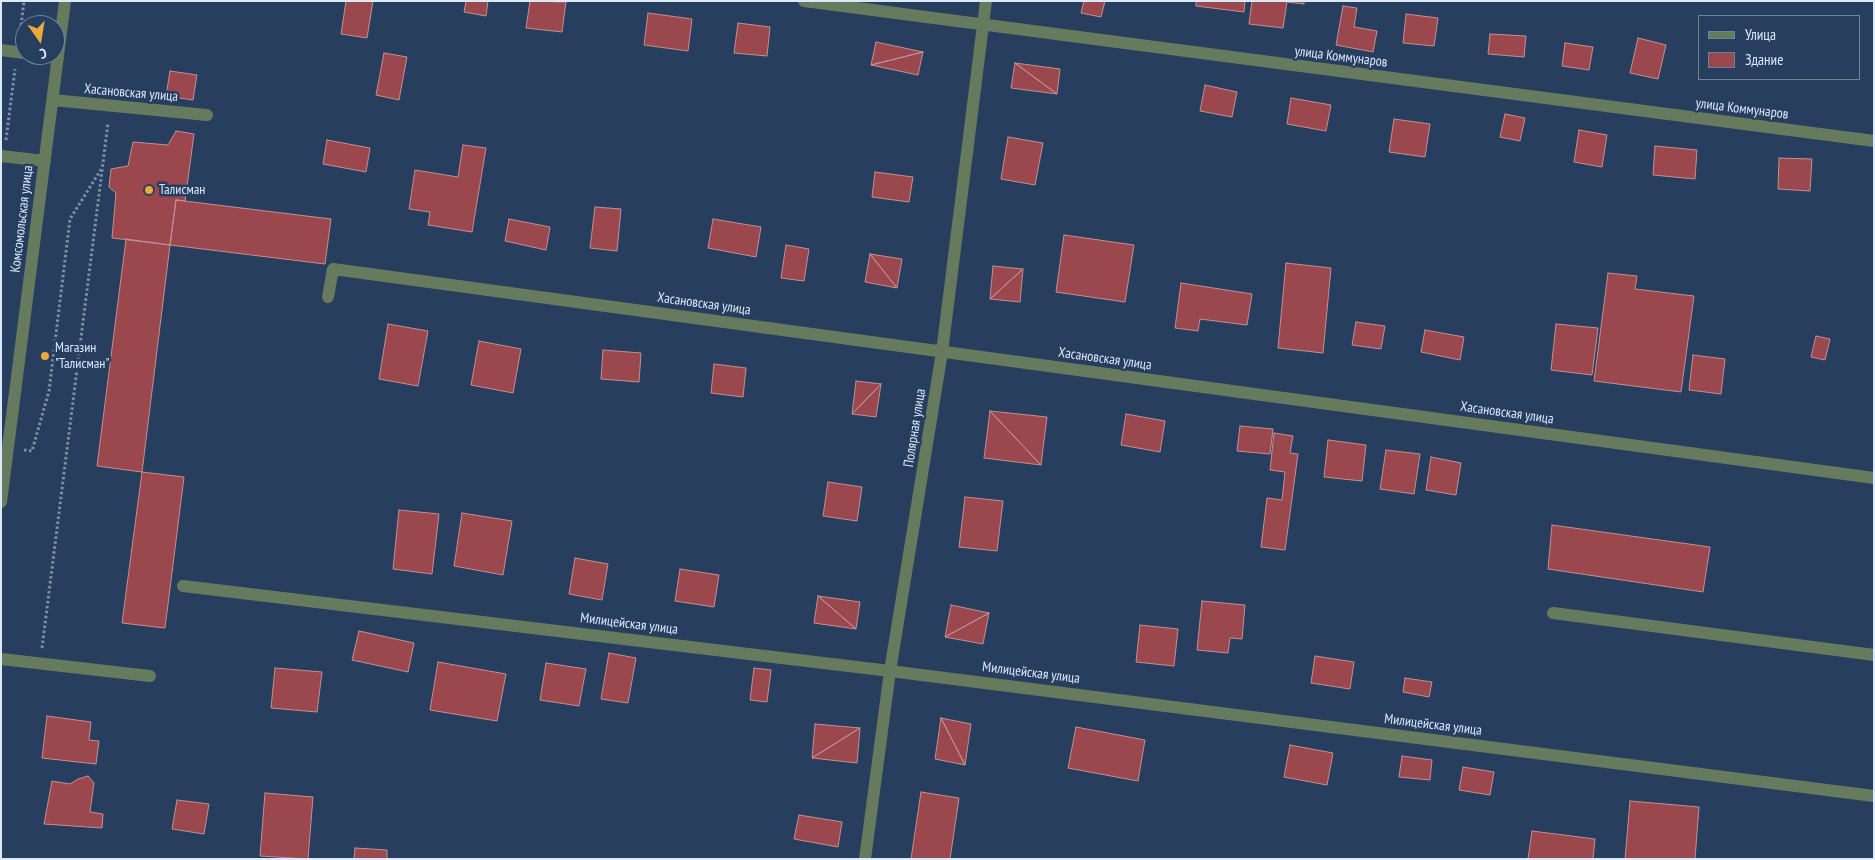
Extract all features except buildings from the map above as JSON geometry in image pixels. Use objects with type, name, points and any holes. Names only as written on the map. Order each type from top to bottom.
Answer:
[{"type":"street","name":"Комсомольская улица","points":[[63,15],[65,1]]},
{"type":"street","name":"улица Коммунаров","points":[[804,1],[1874,141]]},
{"type":"street","name":"Полярная улица","points":[[865,859],[890,671],[942,352],[986,1]]},
{"type":"street","points":[[1,50],[15,52]]},
{"type":"street","name":"Комсомольская улица","points":[[1,502],[8,448],[6,422],[45,162],[57,65]]},
{"type":"street","name":"Хасановская улица","points":[[53,100],[207,115]]},
{"type":"street","points":[[2,157],[45,162]]},
{"type":"street","name":"Хасановская улица","points":[[328,297],[333,269],[1874,478]]},
{"type":"street","name":"Милицейская улица","points":[[184,586],[890,671],[1874,796]]},
{"type":"street","points":[[1553,613],[1874,655]]},
{"type":"street","points":[[1,659],[150,676]]},
{"type":"path","points":[[23,15],[24,1]]},
{"type":"path","points":[[2,157],[19,65]]},
{"type":"path","points":[[40,663],[110,107]]},
{"type":"path","points":[[8,448],[32,451],[49,391],[70,220],[103,165]]},
{"type":"place","name":"Талисман","points":[[149,190]]},
{"type":"place","name":"Магазин \"Талисман\"","points":[[45,356]]}]
